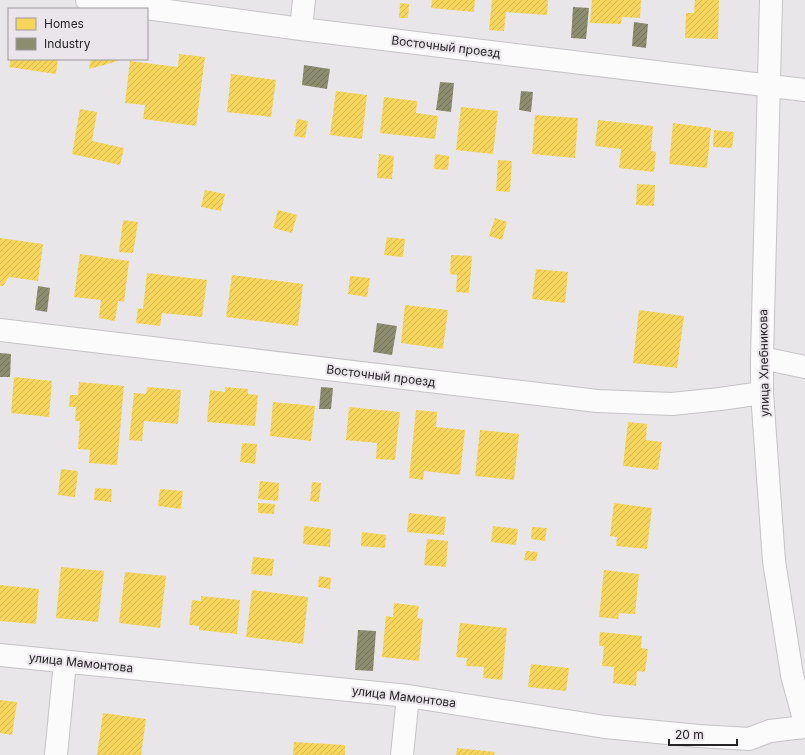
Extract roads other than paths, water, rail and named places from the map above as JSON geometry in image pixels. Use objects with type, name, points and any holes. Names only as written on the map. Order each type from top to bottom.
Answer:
[{"type":"street","name":"Восточный проезд","points":[[87,0],[146,8]]},
{"type":"street","points":[[301,29],[304,0]]},
{"type":"street","name":"улица Хлебникова","points":[[770,0],[762,393],[774,561],[799,674],[805,723]]},
{"type":"street","name":"Восточный проезд","points":[[148,8],[301,29],[805,90]]},
{"type":"street","name":"Восточный проезд","points":[[0,330],[597,401],[672,404],[762,393]]},
{"type":"street","points":[[762,358],[805,367]]},
{"type":"street","name":"улица Мамонтова","points":[[0,655],[408,696],[605,727],[698,736],[748,747],[770,731],[805,727]]},
{"type":"street","points":[[56,755],[65,662]]},
{"type":"street","points":[[402,755],[408,696]]}]
